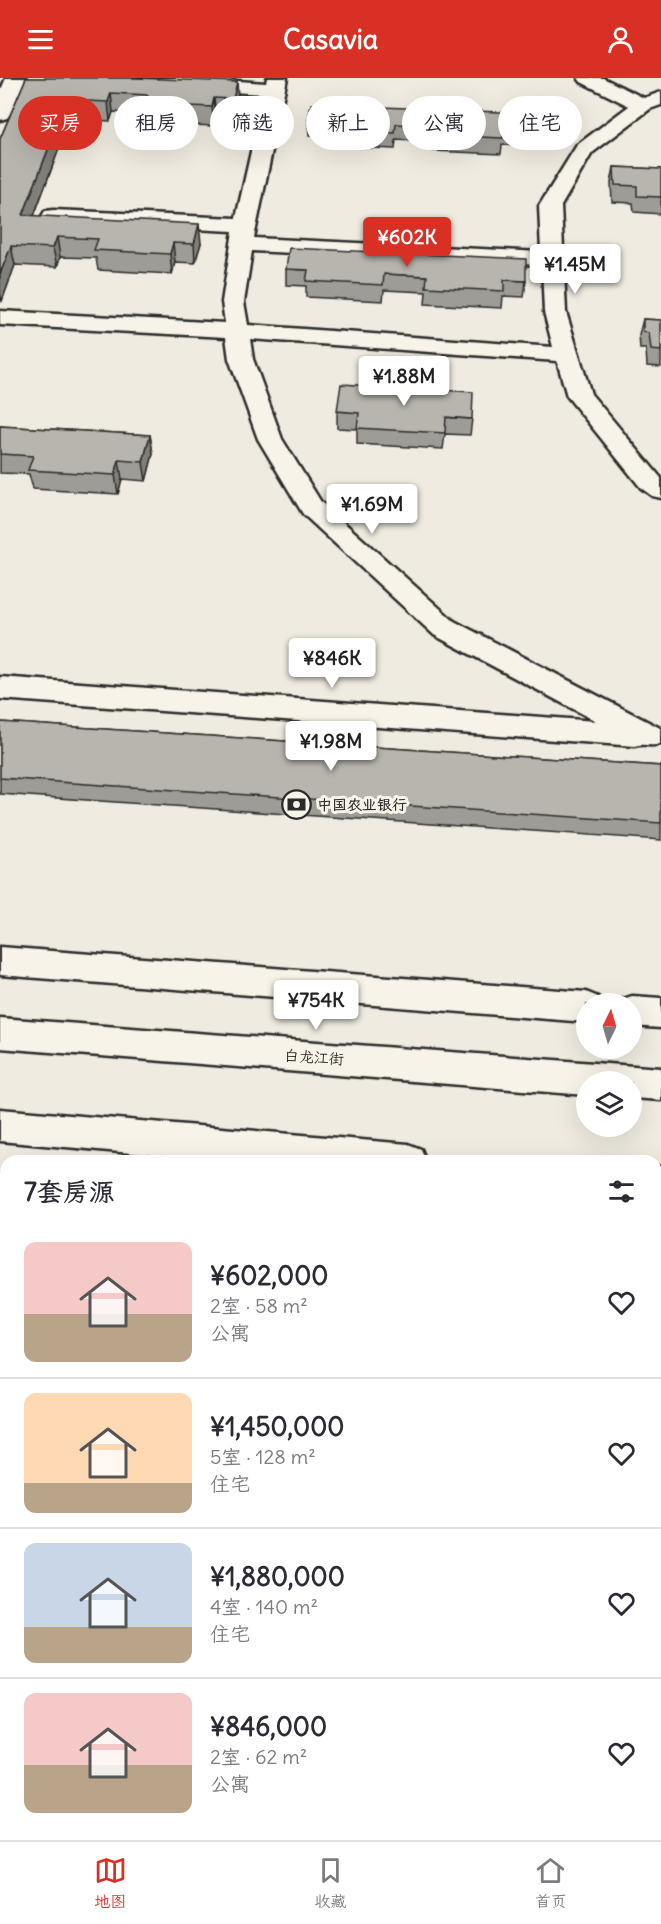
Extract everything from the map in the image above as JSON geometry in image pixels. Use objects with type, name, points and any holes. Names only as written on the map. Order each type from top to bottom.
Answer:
[{"type":"street","points":[[0,114],[16,78]]},
{"type":"street","points":[[108,78],[276,83],[244,235],[233,302],[241,359],[270,439],[312,508],[444,628],[655,737]]},
{"type":"street","points":[[588,78],[652,101]]},
{"type":"street","points":[[652,101],[584,149],[550,206],[555,312],[579,396],[650,482],[661,490]]},
{"type":"street","points":[[53,216],[244,235],[553,259]]},
{"type":"street","points":[[0,318],[567,355]]},
{"type":"street","points":[[0,688],[655,737]]},
{"type":"street","points":[[0,961],[576,1006]]},
{"type":"street","points":[[642,1012],[661,1013]]},
{"type":"street","name":"白龙江街","points":[[0,1033],[576,1078]]},
{"type":"street","name":"白龙江街","points":[[642,1083],[661,1084]]},
{"type":"street","points":[[0,1125],[340,1155]]},
{"type":"building","points":[[26,78],[136,78],[237,82],[234,96],[210,96],[210,107],[198,106],[198,96],[111,93],[108,102],[102,102],[102,96],[18,96]]},
{"type":"building","points":[[18,97],[18,150],[48,150],[23,215],[199,224],[194,244],[173,243],[170,254],[94,250],[98,239],[57,237],[53,248],[11,246],[0,274],[0,139]]},
{"type":"building","points":[[390,107],[402,108],[402,124],[396,124],[395,133],[390,133]]},
{"type":"building","points":[[486,111],[498,112],[498,138],[486,137]]},
{"type":"building","points":[[614,167],[661,169],[661,197],[637,196],[637,186],[615,185]]},
{"type":"building","points":[[289,248],[526,259],[526,281],[504,280],[504,291],[426,287],[427,276],[384,274],[383,285],[306,281],[308,270],[286,269]]},
{"type":"building","points":[[643,319],[661,320],[661,351],[651,350],[649,333],[643,332]]},
{"type":"building","points":[[341,384],[473,392],[472,419],[446,417],[445,433],[357,428],[359,413],[337,411]]},
{"type":"building","points":[[0,426],[150,435],[143,462],[119,460],[115,475],[28,470],[33,456],[0,454]]},
{"type":"building","points":[[0,722],[661,766],[661,823],[0,778]]},
{"type":"place","name":"中国农业银行","points":[[296,804]]}]
